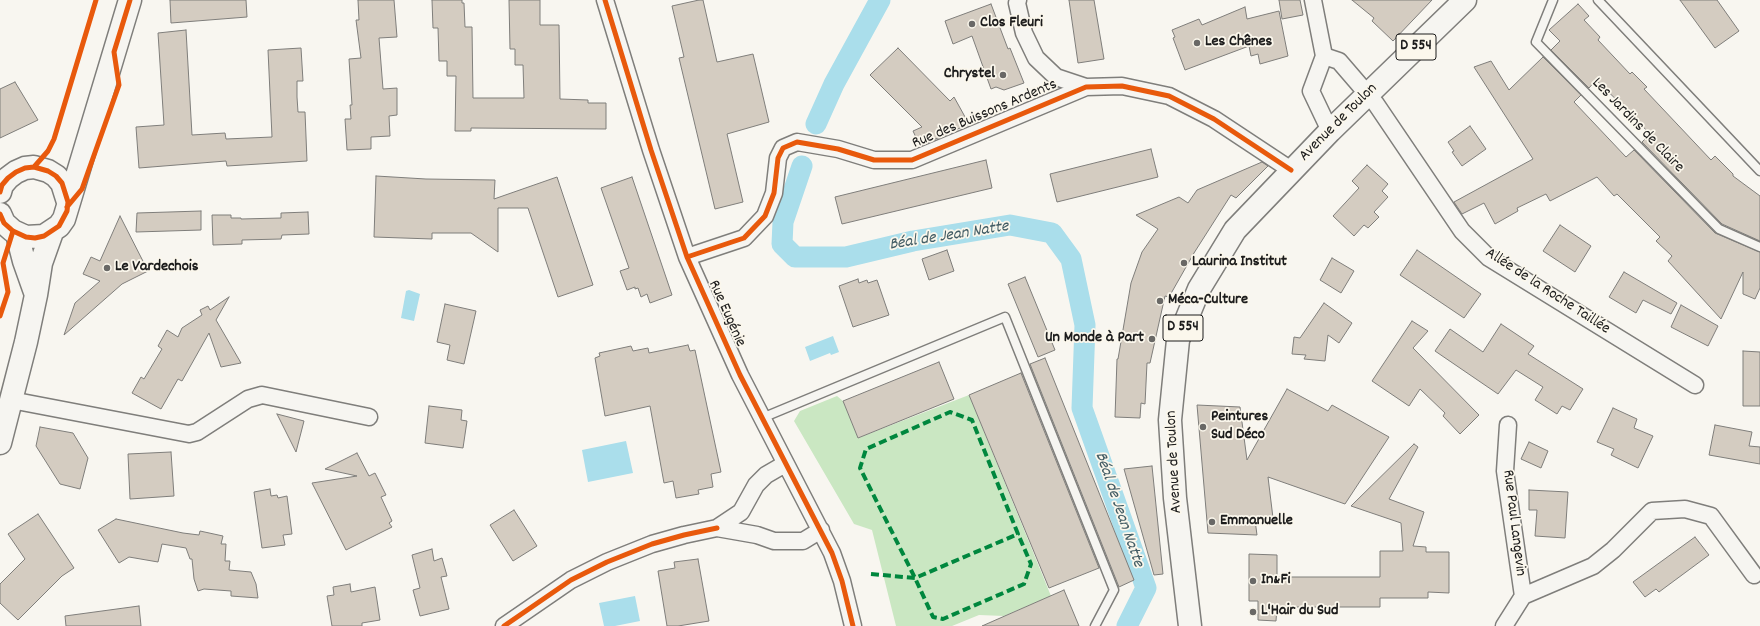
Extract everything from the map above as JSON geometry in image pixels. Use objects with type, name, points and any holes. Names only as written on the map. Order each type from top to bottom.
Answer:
[{"type":"main road","points":[[0,443],[36,295],[41,263],[52,232],[64,219],[130,0]]},
{"type":"main road","name":"Avenue de Toulon","points":[[1190,626],[1175,498],[1170,420],[1178,340],[1199,289],[1234,230],[1330,130],[1465,0]]},
{"type":"main road","points":[[48,171],[84,149]]},
{"type":"main road","points":[[1,188],[8,178],[16,172],[25,168],[34,167],[48,171],[56,176],[62,183],[68,202]]},
{"type":"main road","points":[[5,223],[35,238],[52,232]]},
{"type":"main road","points":[[5,223],[24,261],[36,295]]},
{"type":"street","name":"Rue Eugénie","points":[[605,0],[651,150],[687,257],[714,320],[762,418],[832,553],[840,574],[853,626]]},
{"type":"street","points":[[1018,0],[1017,3],[1024,33],[1036,58],[1056,77],[1086,87]]},
{"type":"street","points":[[1313,0],[1324,56],[1311,91],[1330,130]]},
{"type":"street","name":"Allée de la Roche Taillée","points":[[1324,56],[1339,61],[1368,94],[1462,231],[1489,258],[1695,385]]},
{"type":"street","name":"Rue des Buissons Ardents","points":[[687,257],[744,238],[765,216],[774,193],[778,158],[783,148],[797,142],[838,149],[874,160],[912,160],[1086,87],[1122,86],[1169,96],[1214,119],[1291,170]]},
{"type":"street","points":[[11,400],[189,434],[197,432],[248,399],[262,395],[369,418]]},
{"type":"street","name":"Rue Paul Langevin","points":[[1508,425],[1505,472],[1523,596]]},
{"type":"street","points":[[717,528],[741,512],[756,485],[766,475],[785,464]]},
{"type":"street","points":[[746,502],[745,513],[748,523],[757,535]]},
{"type":"street","name":"Rue Paul Langevin","points":[[1504,626],[1523,596],[1593,566],[1613,550],[1652,511],[1685,509],[1711,516],[1754,575]]},
{"type":"street","points":[[504,626],[571,580],[607,562],[652,544],[684,534],[717,528],[757,535],[774,541],[803,541],[821,530]]},
{"type":"lane","name":"Les Jardins de Claire","points":[[1553,0],[1536,42],[1719,229],[1760,247]]},
{"type":"lane","points":[[1598,0],[1760,171]]},
{"type":"lane","points":[[762,418],[1005,316],[1114,590],[1095,626]]},
{"type":"green space","points":[[969,395],[1051,596],[1004,616],[979,615],[952,626],[896,626],[872,530],[854,524],[794,421],[800,411],[837,396],[843,401],[858,438]]},
{"type":"water","points":[[409,290],[420,294],[414,321],[401,318],[406,291]]},
{"type":"water","points":[[833,336],[839,352],[831,355],[830,353],[810,361],[805,347]]},
{"type":"water","points":[[626,441],[633,473],[588,482],[582,450]]},
{"type":"water","points":[[635,596],[640,621],[615,626],[604,626],[599,603]]},
{"type":"building","points":[[170,0],[246,0],[247,17],[171,23]]},
{"type":"building","points":[[358,0],[394,0],[397,37],[379,38],[383,89],[397,88],[397,115],[389,116],[390,136],[371,137],[371,149],[347,150],[345,119],[351,119],[350,105],[352,105],[349,59],[361,58],[356,20],[359,20]]},
{"type":"building","points":[[432,0],[462,0],[462,3],[464,3],[465,27],[472,27],[473,98],[524,98],[523,65],[515,65],[515,49],[510,49],[509,0],[540,0],[540,25],[559,25],[560,99],[588,100],[588,103],[606,103],[606,129],[471,128],[471,131],[455,131],[456,76],[447,76],[447,61],[439,61],[438,28],[433,28]]},
{"type":"building","points":[[703,0],[717,62],[753,54],[769,122],[727,134],[743,202],[715,209],[679,58],[684,57],[672,6]]},
{"type":"building","points":[[1069,0],[1094,0],[1104,59],[1078,63]]},
{"type":"building","points":[[1279,0],[1300,0],[1303,15],[1282,19]]},
{"type":"building","points":[[1352,0],[1432,0],[1393,41],[1372,21],[1374,18]]},
{"type":"building","points":[[1680,0],[1717,0],[1739,31],[1715,48]]},
{"type":"building","points":[[991,4],[1008,49],[1010,48],[1024,83],[1004,90],[996,87],[991,89],[972,36],[953,44],[945,21]]},
{"type":"building","points":[[1578,4],[1589,16],[1584,20],[1600,37],[1598,40],[1630,74],[1632,72],[1647,87],[1644,89],[1711,160],[1715,156],[1733,174],[1733,176],[1760,196],[1760,241],[1722,224],[1642,142],[1650,134],[1625,108],[1596,80],[1589,88],[1551,50],[1560,41],[1549,30]]},
{"type":"building","points":[[1245,7],[1247,19],[1279,11],[1288,56],[1260,64],[1258,54],[1251,56],[1249,46],[1185,70],[1173,38],[1175,37],[1172,30],[1199,19],[1202,25]]},
{"type":"building","points":[[186,30],[192,135],[225,133],[226,139],[272,137],[268,50],[301,48],[303,81],[297,81],[297,97],[298,112],[305,112],[307,161],[227,166],[226,161],[139,168],[136,127],[164,125],[158,33]]},
{"type":"building","points":[[898,48],[950,101],[954,97],[969,124],[920,146],[913,131],[922,127],[870,75]]},
{"type":"building","points":[[1543,57],[1581,95],[1574,102],[1626,157],[1634,150],[1715,233],[1760,252],[1760,288],[1755,299],[1743,294],[1743,272],[1721,319],[1668,261],[1672,256],[1656,241],[1660,237],[1617,194],[1614,196],[1597,177],[1550,201],[1546,194],[1517,208],[1518,211],[1495,224],[1484,203],[1462,214],[1454,202],[1533,159],[1474,67],[1491,61],[1509,90]]},
{"type":"building","points":[[15,82],[38,120],[0,138],[0,89]]},
{"type":"building","points":[[1470,126],[1486,149],[1462,166],[1452,152],[1454,151],[1448,142]]},
{"type":"building","points":[[1151,149],[1158,177],[1057,202],[1050,174]]},
{"type":"building","points":[[986,160],[992,188],[842,224],[835,197]]},
{"type":"building","points":[[1262,162],[1268,166],[1236,198],[1231,195],[1194,253],[1169,297],[1165,296],[1150,363],[1147,363],[1145,404],[1141,403],[1140,418],[1115,417],[1117,359],[1131,283],[1142,252],[1158,229],[1136,215],[1179,197],[1188,203],[1197,190]]},
{"type":"building","points":[[1367,165],[1388,184],[1382,191],[1388,197],[1374,212],[1379,217],[1368,228],[1364,225],[1354,236],[1333,216],[1359,188],[1352,181]]},
{"type":"building","points":[[376,176],[426,179],[495,180],[494,199],[557,177],[593,285],[558,297],[528,208],[498,208],[498,252],[471,233],[432,233],[432,239],[374,237]]},
{"type":"building","points":[[632,177],[672,295],[650,303],[647,294],[641,297],[638,288],[635,289],[635,287],[627,290],[620,271],[629,268],[601,188]]},
{"type":"building","points":[[201,211],[201,230],[136,232],[137,213]]},
{"type":"building","points":[[308,212],[309,234],[282,235],[281,239],[242,240],[242,244],[213,245],[212,215],[231,215],[231,218],[241,219],[281,218],[281,213]]},
{"type":"building","name":"Le Vardechois","points":[[120,216],[148,271],[122,284],[64,335],[75,303],[100,281],[83,274],[91,257],[100,261]]},
{"type":"building","points":[[1560,225],[1591,246],[1575,272],[1543,251]]},
{"type":"building","points":[[947,250],[954,271],[929,280],[922,259]]},
{"type":"building","points":[[1417,250],[1481,294],[1464,318],[1400,275]]},
{"type":"building","points":[[1332,258],[1354,271],[1341,293],[1320,280]]},
{"type":"building","points":[[1624,272],[1677,303],[1671,314],[1643,300],[1636,313],[1609,297]]},
{"type":"building","points":[[1025,277],[1055,350],[1038,357],[1008,284]]},
{"type":"building","points":[[858,279],[859,283],[867,280],[868,283],[877,280],[889,315],[853,327],[839,286]]},
{"type":"building","points":[[229,297],[216,320],[241,363],[221,367],[209,333],[182,381],[178,379],[161,409],[132,393],[141,377],[144,379],[162,349],[158,346],[167,330],[178,337],[182,328],[202,315],[200,310],[208,306],[210,310]]},
{"type":"building","points":[[1324,303],[1352,323],[1339,343],[1328,335],[1325,361],[1304,359],[1306,355],[1292,354],[1294,337],[1300,338]]},
{"type":"building","points":[[445,304],[476,311],[464,364],[447,360],[450,345],[437,342]]},
{"type":"building","points":[[1681,305],[1718,326],[1708,346],[1671,327]]},
{"type":"building","points":[[1412,321],[1428,331],[1413,348],[1479,415],[1460,434],[1443,416],[1445,413],[1420,389],[1409,406],[1372,381]]},
{"type":"building","points":[[1501,324],[1534,346],[1528,354],[1583,389],[1570,410],[1562,406],[1557,414],[1535,400],[1543,387],[1516,370],[1498,394],[1435,351],[1450,329],[1483,352]]},
{"type":"building","points":[[688,345],[690,351],[695,350],[721,472],[711,474],[713,487],[698,490],[699,494],[676,498],[673,481],[664,483],[650,406],[605,416],[595,358],[600,356],[599,353],[631,346],[633,351],[648,348],[649,353]]},
{"type":"building","points":[[1743,351],[1760,352],[1760,406],[1743,406]]},
{"type":"building","points":[[1045,358],[1134,580],[1119,587],[1030,364]]},
{"type":"building","points":[[939,362],[954,399],[858,438],[843,401]]},
{"type":"building","points":[[1021,373],[1099,568],[1049,588],[969,395]]},
{"type":"building","points":[[1287,389],[1328,411],[1332,405],[1389,437],[1345,504],[1268,477],[1273,518],[1255,520],[1257,535],[1208,533],[1197,405],[1240,407],[1247,460]]},
{"type":"building","points":[[429,406],[462,410],[461,420],[467,421],[463,448],[425,443]]},
{"type":"building","points":[[1613,408],[1637,419],[1634,428],[1653,436],[1638,468],[1611,455],[1614,449],[1597,442]]},
{"type":"building","points":[[277,414],[304,421],[296,452]]},
{"type":"building","points":[[1715,425],[1752,432],[1749,446],[1760,447],[1760,464],[1709,455]]},
{"type":"building","points":[[40,427],[73,433],[88,458],[80,489],[60,484],[36,446]]},
{"type":"building","points":[[1529,442],[1548,451],[1541,468],[1521,459]]},
{"type":"building","points":[[1414,444],[1418,447],[1389,499],[1424,512],[1413,546],[1426,547],[1426,552],[1449,552],[1449,593],[1428,592],[1428,598],[1380,598],[1380,607],[1277,607],[1276,621],[1258,620],[1258,601],[1249,601],[1249,554],[1277,555],[1277,577],[1380,577],[1380,551],[1403,551],[1401,523],[1351,506]]},
{"type":"building","points":[[171,452],[174,496],[130,499],[128,454]]},
{"type":"building","points":[[357,453],[369,476],[375,473],[386,495],[381,497],[392,521],[389,523],[392,527],[346,550],[312,483],[357,476],[325,469]]},
{"type":"building","points":[[1152,466],[1163,574],[1154,575],[1124,469]]},
{"type":"building","points":[[270,489],[271,496],[277,495],[278,498],[287,496],[292,534],[283,535],[285,545],[262,548],[254,492]]},
{"type":"building","points":[[1529,490],[1568,492],[1565,538],[1535,536],[1537,510],[1529,510]]},
{"type":"building","points":[[514,510],[537,546],[513,561],[490,525]]},
{"type":"building","points":[[38,514],[74,568],[62,576],[18,620],[0,603],[0,584],[25,559],[8,534]]},
{"type":"building","points":[[116,519],[183,533],[199,535],[200,531],[223,536],[221,544],[226,544],[225,561],[230,561],[229,570],[251,572],[256,584],[258,598],[231,596],[231,591],[204,589],[198,591],[194,579],[192,559],[190,559],[186,548],[162,544],[158,562],[129,557],[119,563],[98,530]]},
{"type":"building","points":[[1695,537],[1709,555],[1659,592],[1656,589],[1645,597],[1633,582]]},
{"type":"building","points":[[432,549],[434,561],[442,558],[447,576],[441,577],[449,609],[420,616],[413,590],[420,588],[412,555]]},
{"type":"building","points":[[698,559],[709,621],[678,626],[667,626],[658,571],[675,568],[674,562]]},
{"type":"building","points":[[350,584],[351,592],[375,587],[380,620],[362,623],[362,626],[332,626],[327,596],[334,595],[333,587]]},
{"type":"building","points":[[1064,590],[1079,626],[982,626]]},
{"type":"building","points":[[139,606],[141,626],[66,626],[65,616]]},
{"type":"waterway","name":"Béal de Jean Natte","points":[[816,124],[834,84],[880,0]]},
{"type":"waterway","name":"Béal de Jean Natte","points":[[802,166],[783,222],[782,244],[795,257],[846,257],[913,241],[1010,225],[1052,233],[1071,259],[1085,325],[1082,408],[1146,588],[1127,626]]},
{"type":"marked path","points":[[871,574],[915,578],[1018,534],[972,420],[950,412],[866,449],[860,468],[915,578],[933,617],[943,619],[1024,584],[1031,564],[1018,534]]},
{"type":"cycle path","points":[[34,167],[48,151],[54,139],[96,0]]},
{"type":"cycle path","points":[[67,207],[82,189],[119,85],[114,52],[130,0]]},
{"type":"cycle path","points":[[605,0],[651,150],[687,257],[740,375],[832,553],[842,581],[853,626]]},
{"type":"cycle path","points":[[687,257],[744,238],[765,216],[774,193],[778,158],[783,148],[797,142],[838,149],[874,160],[912,160],[1086,87],[1122,86],[1169,96],[1214,119],[1291,170]]},
{"type":"cycle path","points":[[0,192],[2,185],[16,172],[25,168],[34,167],[48,171],[56,176],[62,183],[68,202],[67,211],[59,226],[44,236],[35,238],[26,237],[13,231],[4,223],[0,214]]},
{"type":"cycle path","points":[[0,316],[8,292],[3,263],[13,231]]},
{"type":"cycle path","points":[[504,626],[571,580],[607,562],[652,544],[717,528]]},
{"type":"place","name":"Clos Fleuri","points":[[972,24]]},
{"type":"place","name":"Les Chênes","points":[[1197,43]]},
{"type":"place","name":"Chrystel","points":[[1003,75]]},
{"type":"place","name":"Laurina Institut","points":[[1184,263]]},
{"type":"place","name":"Le Vardechois","points":[[107,268]]},
{"type":"place","name":"Méca-Culture","points":[[1160,301]]},
{"type":"place","name":"Un Monde à Part","points":[[1152,339]]},
{"type":"place","name":"Peintures Sud Déco","points":[[1203,427]]},
{"type":"place","name":"Emmanuelle","points":[[1212,522]]},
{"type":"place","name":"In&Fi","points":[[1253,581]]},
{"type":"place","name":"L'Hair du Sud","points":[[1253,612]]}]
